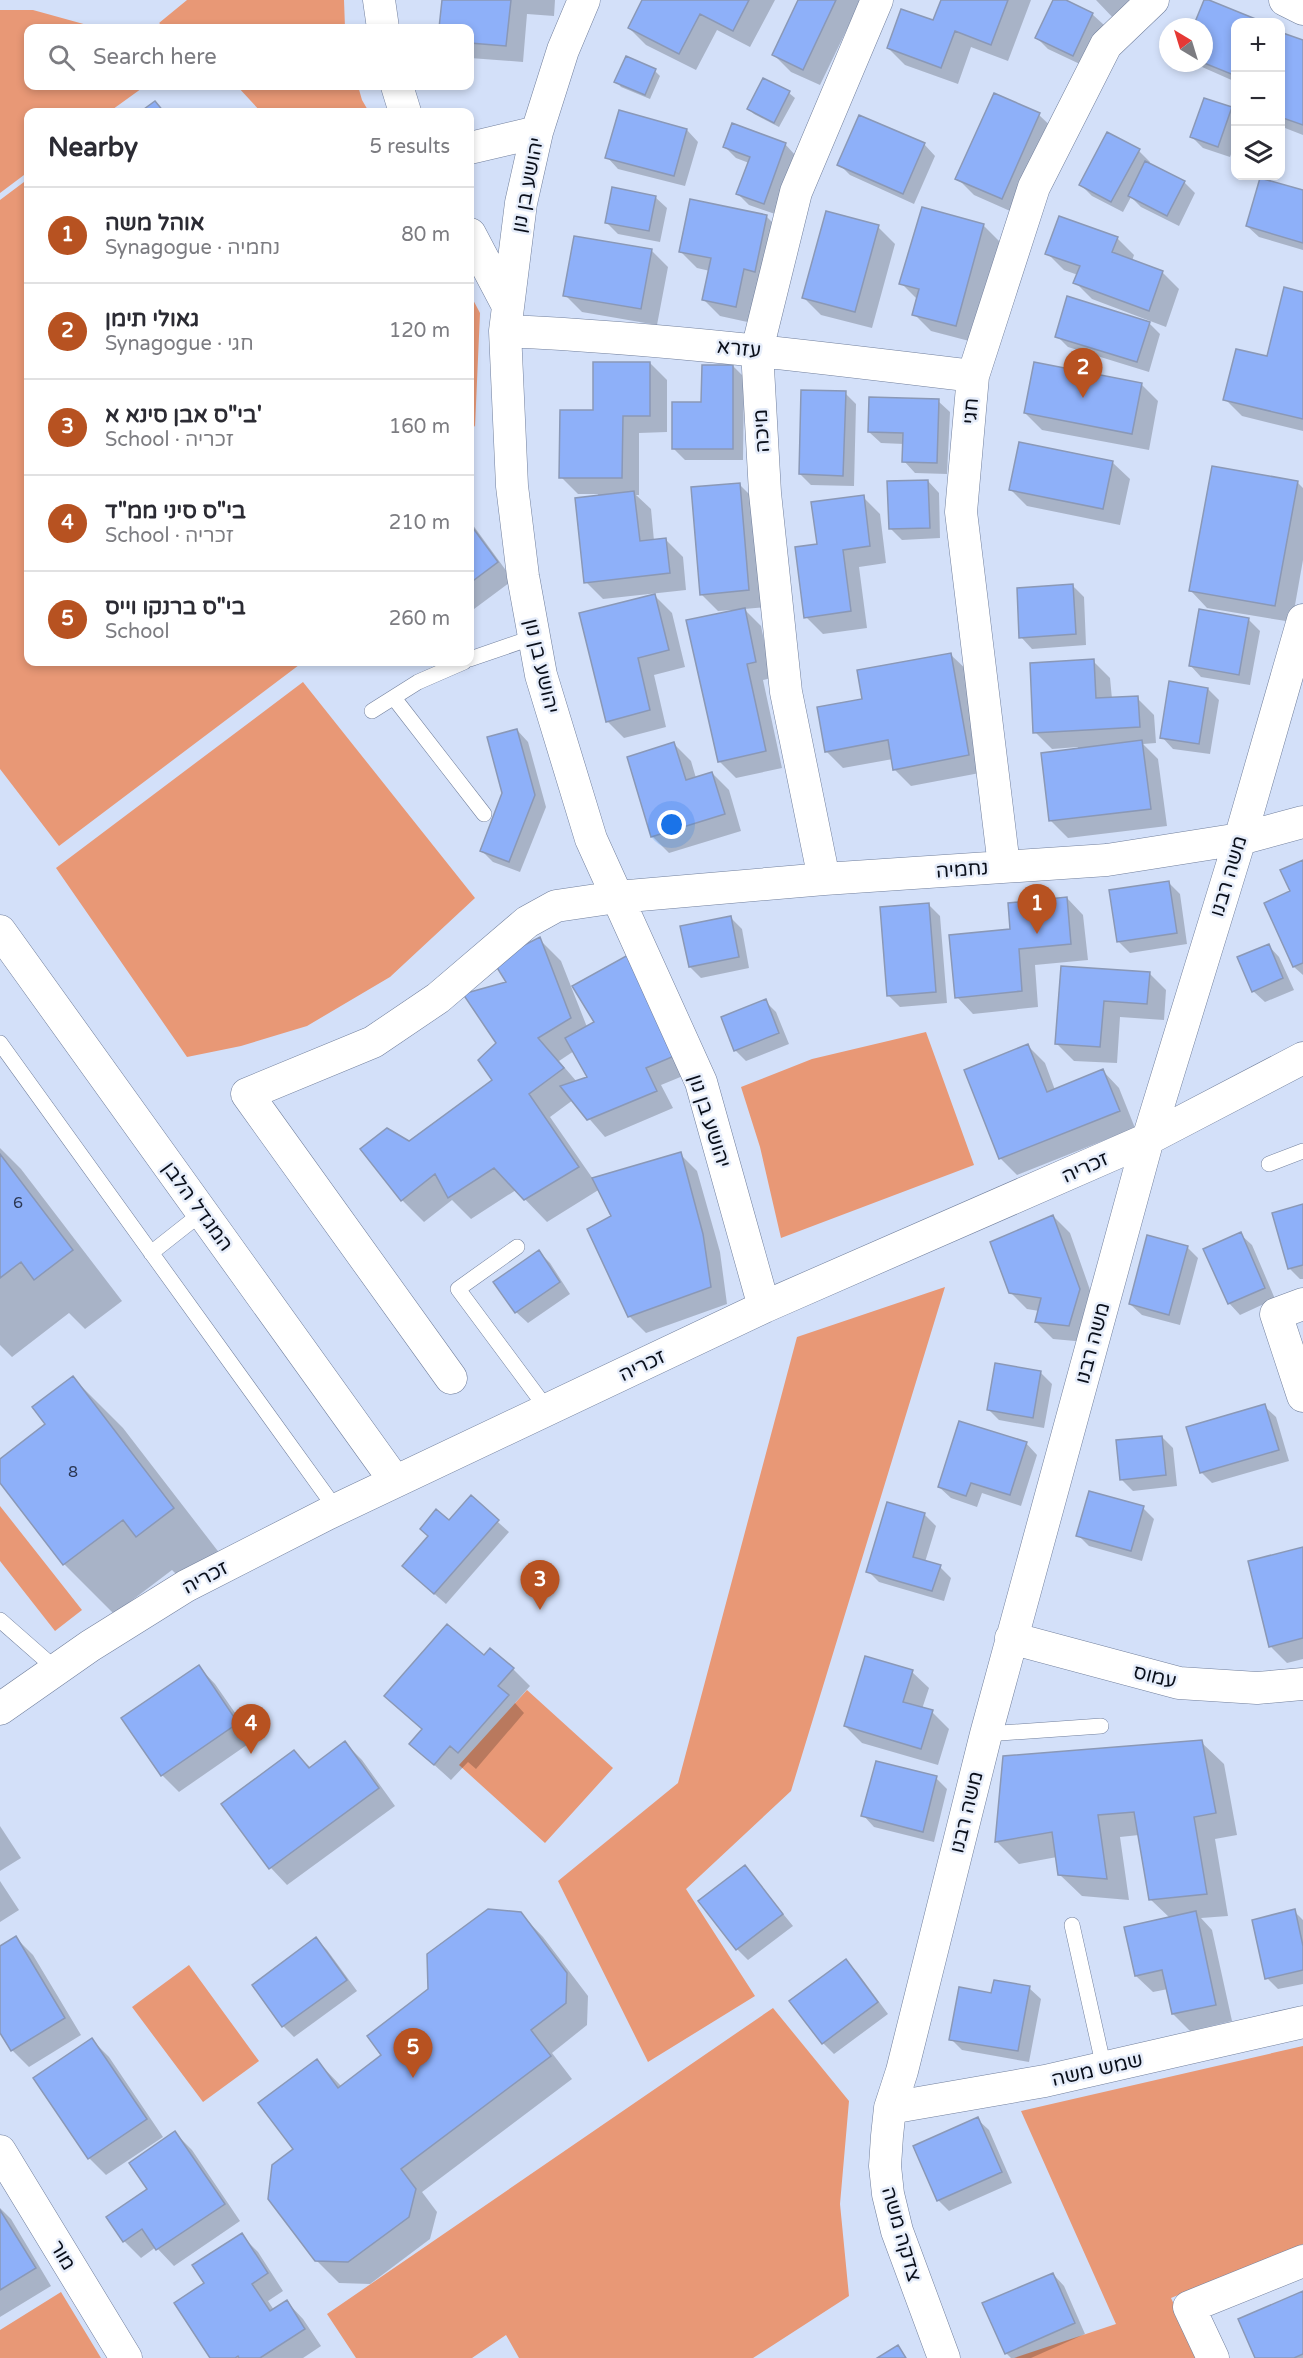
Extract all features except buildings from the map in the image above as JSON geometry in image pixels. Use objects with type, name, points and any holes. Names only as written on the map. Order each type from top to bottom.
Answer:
[{"type":"street","points":[[380,0],[383,24]]},
{"type":"street","name":"יהושע בן נון","points":[[584,0],[563,50],[537,132],[521,203],[507,319],[512,486],[523,576],[541,675],[591,839],[701,1082],[764,1307]]},
{"type":"street","name":"מיכה","points":[[824,879],[786,692],[765,493],[757,350],[796,192],[877,0]]},
{"type":"street","name":"חגי","points":[[1004,866],[961,512],[973,376],[1034,187],[1106,45],[1153,0]]},
{"type":"street","points":[[1285,0],[1303,9]]},
{"type":"street","points":[[398,90],[404,108]]},
{"type":"street","points":[[474,147],[537,132]]},
{"type":"street","points":[[474,243],[507,319]]},
{"type":"street","name":"עזרא","points":[[507,319],[606,336],[757,350],[973,376]]},
{"type":"street","name":"משה רבנו","points":[[902,2071],[1011,1638],[1148,1139],[1240,839],[1303,620]]},
{"type":"street","name":"נחמיה","points":[[451,1378],[247,1094],[373,1042],[438,998],[528,922],[556,906],[617,897],[824,879],[1107,860],[1240,839],[1303,822]]},
{"type":"street","name":"המגדל הלבן","points":[[0,931],[395,1481]]},
{"type":"street","name":"זכריה","points":[[0,1709],[186,1586],[336,1509],[764,1307],[1148,1139],[1303,1058]]},
{"type":"street","points":[[1289,1309],[1303,1396]]},
{"type":"street","name":"עמוס","points":[[1011,1638],[1179,1683],[1257,1688],[1303,1684]]},
{"type":"street","name":"שמש משה","points":[[890,2108],[991,2092],[1303,2022]]},
{"type":"street","name":"צדקה משה","points":[[902,2071],[890,2108],[885,2166],[888,2194],[897,2231],[944,2358]]},
{"type":"street","name":"מור","points":[[0,2151],[126,2358]]},
{"type":"street","points":[[1213,2358],[1189,2307],[1303,2261]]},
{"type":"lane","points":[[474,658],[534,637]]},
{"type":"lane","points":[[372,711],[418,682],[455,666]]},
{"type":"lane","points":[[394,698],[484,814]]},
{"type":"lane","points":[[0,1043],[336,1509]]},
{"type":"lane","points":[[1269,1164],[1303,1151]]},
{"type":"lane","points":[[151,1252],[202,1212]]},
{"type":"lane","points":[[517,1246],[458,1289],[547,1409]]},
{"type":"lane","points":[[0,1620],[57,1670]]},
{"type":"lane","points":[[986,1734],[1101,1726]]},
{"type":"lane","points":[[1072,1925],[1104,2068]]},
{"type":"shaded area","points":[[187,0],[344,0],[345,24],[159,23]]},
{"type":"shaded area","points":[[0,10],[33,10],[84,24],[24,24],[24,90],[139,90],[115,108],[24,108],[24,175],[0,193]]},
{"type":"shaded area","points":[[241,90],[359,90],[367,108],[257,108]]},
{"type":"shaded area","points":[[24,182],[24,666],[298,666],[59,846],[0,769],[0,200]]},
{"type":"shaded area","points":[[474,302],[480,313],[475,427],[474,425]]},
{"type":"shaded area","points":[[303,682],[475,898],[390,977],[307,1026],[241,1046],[187,1057],[56,868]]},
{"type":"shaded area","points":[[926,1032],[974,1165],[781,1238],[760,1147],[741,1087],[812,1059]]},
{"type":"shaded area","points":[[945,1287],[791,1791],[686,1889],[755,1996],[648,2062],[558,1881],[678,1783],[797,1337]]},
{"type":"shaded area","points":[[0,1506],[82,1610],[55,1631],[0,1561]]},
{"type":"shaded area","points":[[527,1690],[613,1768],[545,1843],[459,1765]]},
{"type":"shaded area","points":[[189,1965],[259,2061],[203,2102],[132,2007]]},
{"type":"shaded area","points":[[773,2008],[849,2101],[840,2204],[849,2296],[753,2358],[519,2358],[506,2335],[472,2358],[356,2358],[327,2314]]},
{"type":"shaded area","points":[[1303,2046],[1303,2244],[1171,2298],[1199,2358],[1014,2358],[1116,2324],[1021,2111]]},
{"type":"shaded area","points":[[61,2292],[101,2358],[0,2358],[0,2330]]},
{"type":"place","name":"גאולי תימן","points":[[1083,398]]},
{"type":"place","name":"אוהל משה","points":[[1037,934]]},
{"type":"place","name":"בי\"ס אבן סינא א'","points":[[540,1610]]},
{"type":"place","name":"בי\"ס סיני ממ\"ד","points":[[251,1754]]},
{"type":"place","name":"בי\"ס ברנקו וייס","points":[[413,2078]]}]
